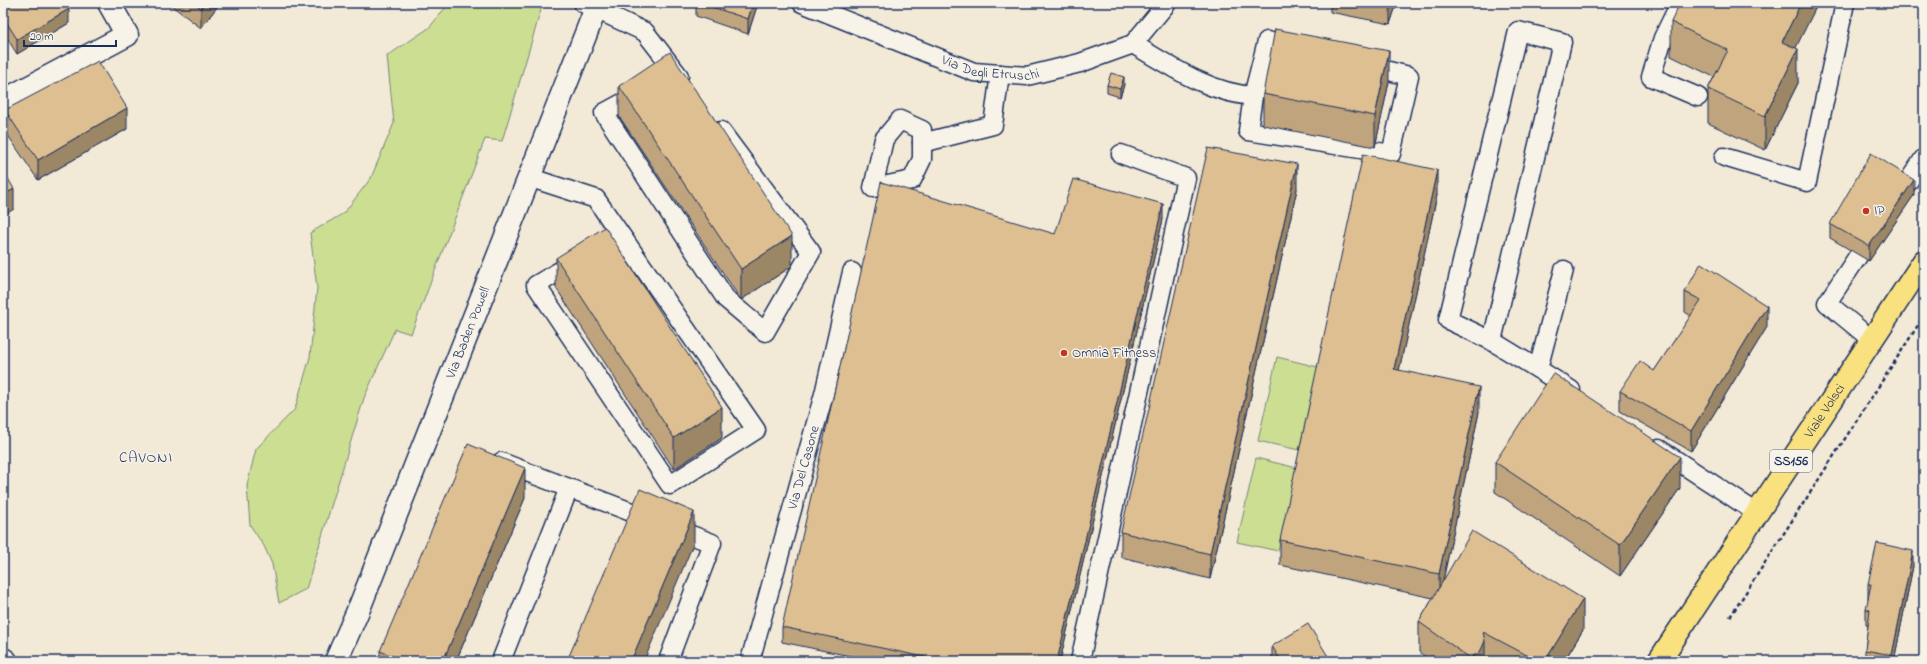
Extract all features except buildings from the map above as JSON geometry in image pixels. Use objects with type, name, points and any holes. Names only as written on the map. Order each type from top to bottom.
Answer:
[{"type":"main road","name":"Viale Volsci","points":[[1659,661],[1924,261]]},
{"type":"street","points":[[3,101],[126,35],[109,3]]},
{"type":"street","name":"Via Baden Powell","points":[[336,661],[360,606],[528,177],[592,5]]},
{"type":"lane","name":"Via Degli Etruschi","points":[[802,3],[974,72],[1027,76],[1080,63],[1133,44]]},
{"type":"lane","points":[[1167,3],[1133,44],[1185,76],[1237,95],[1253,96]]},
{"type":"lane","points":[[1680,3],[1663,38],[1651,76],[1698,97]]},
{"type":"lane","points":[[1724,157],[1807,182],[1845,3]]},
{"type":"lane","points":[[592,5],[646,32],[663,80],[690,91]]},
{"type":"lane","points":[[1492,341],[1562,42],[1518,31],[1448,320],[1492,341],[1585,399]]},
{"type":"lane","points":[[1267,41],[1409,76],[1390,154],[1248,131],[1253,96],[1267,41]]},
{"type":"lane","points":[[922,143],[993,125],[1000,74]]},
{"type":"lane","points":[[663,80],[604,113],[726,299],[765,332],[811,252],[709,116]]},
{"type":"lane","points":[[1080,661],[1186,178],[1121,154]]},
{"type":"lane","points":[[1872,340],[1826,303],[1924,158]]},
{"type":"lane","points":[[528,177],[596,199],[756,430],[670,485],[536,285],[620,235]]},
{"type":"lane","points":[[1538,369],[1564,270]]},
{"type":"lane","name":"Via Del Casone","points":[[750,661],[824,394],[852,272]]},
{"type":"lane","points":[[1644,439],[1757,513]]},
{"type":"lane","points":[[483,455],[712,543],[668,661]]},
{"type":"lane","points":[[501,661],[569,488]]},
{"type":"path","points":[[1730,617],[1924,316]]},
{"type":"green space","points":[[449,3],[543,3],[502,141],[485,139],[411,334],[395,329],[364,398],[306,589],[279,603],[272,564],[264,546],[250,525],[247,485],[256,449],[295,409],[310,357],[317,288],[310,233],[344,213],[371,178],[394,123],[387,56],[429,28]]},
{"type":"green space","points":[[1277,357],[1318,367],[1299,450],[1258,441]]},
{"type":"green space","points":[[1256,458],[1297,468],[1278,551],[1237,542]]},
{"type":"place","name":"IP","points":[[1866,211]]},
{"type":"place","name":"Omnia Fitness","points":[[1064,353]]},
{"type":"district","name":"CAVONI","points":[[146,458]]}]
